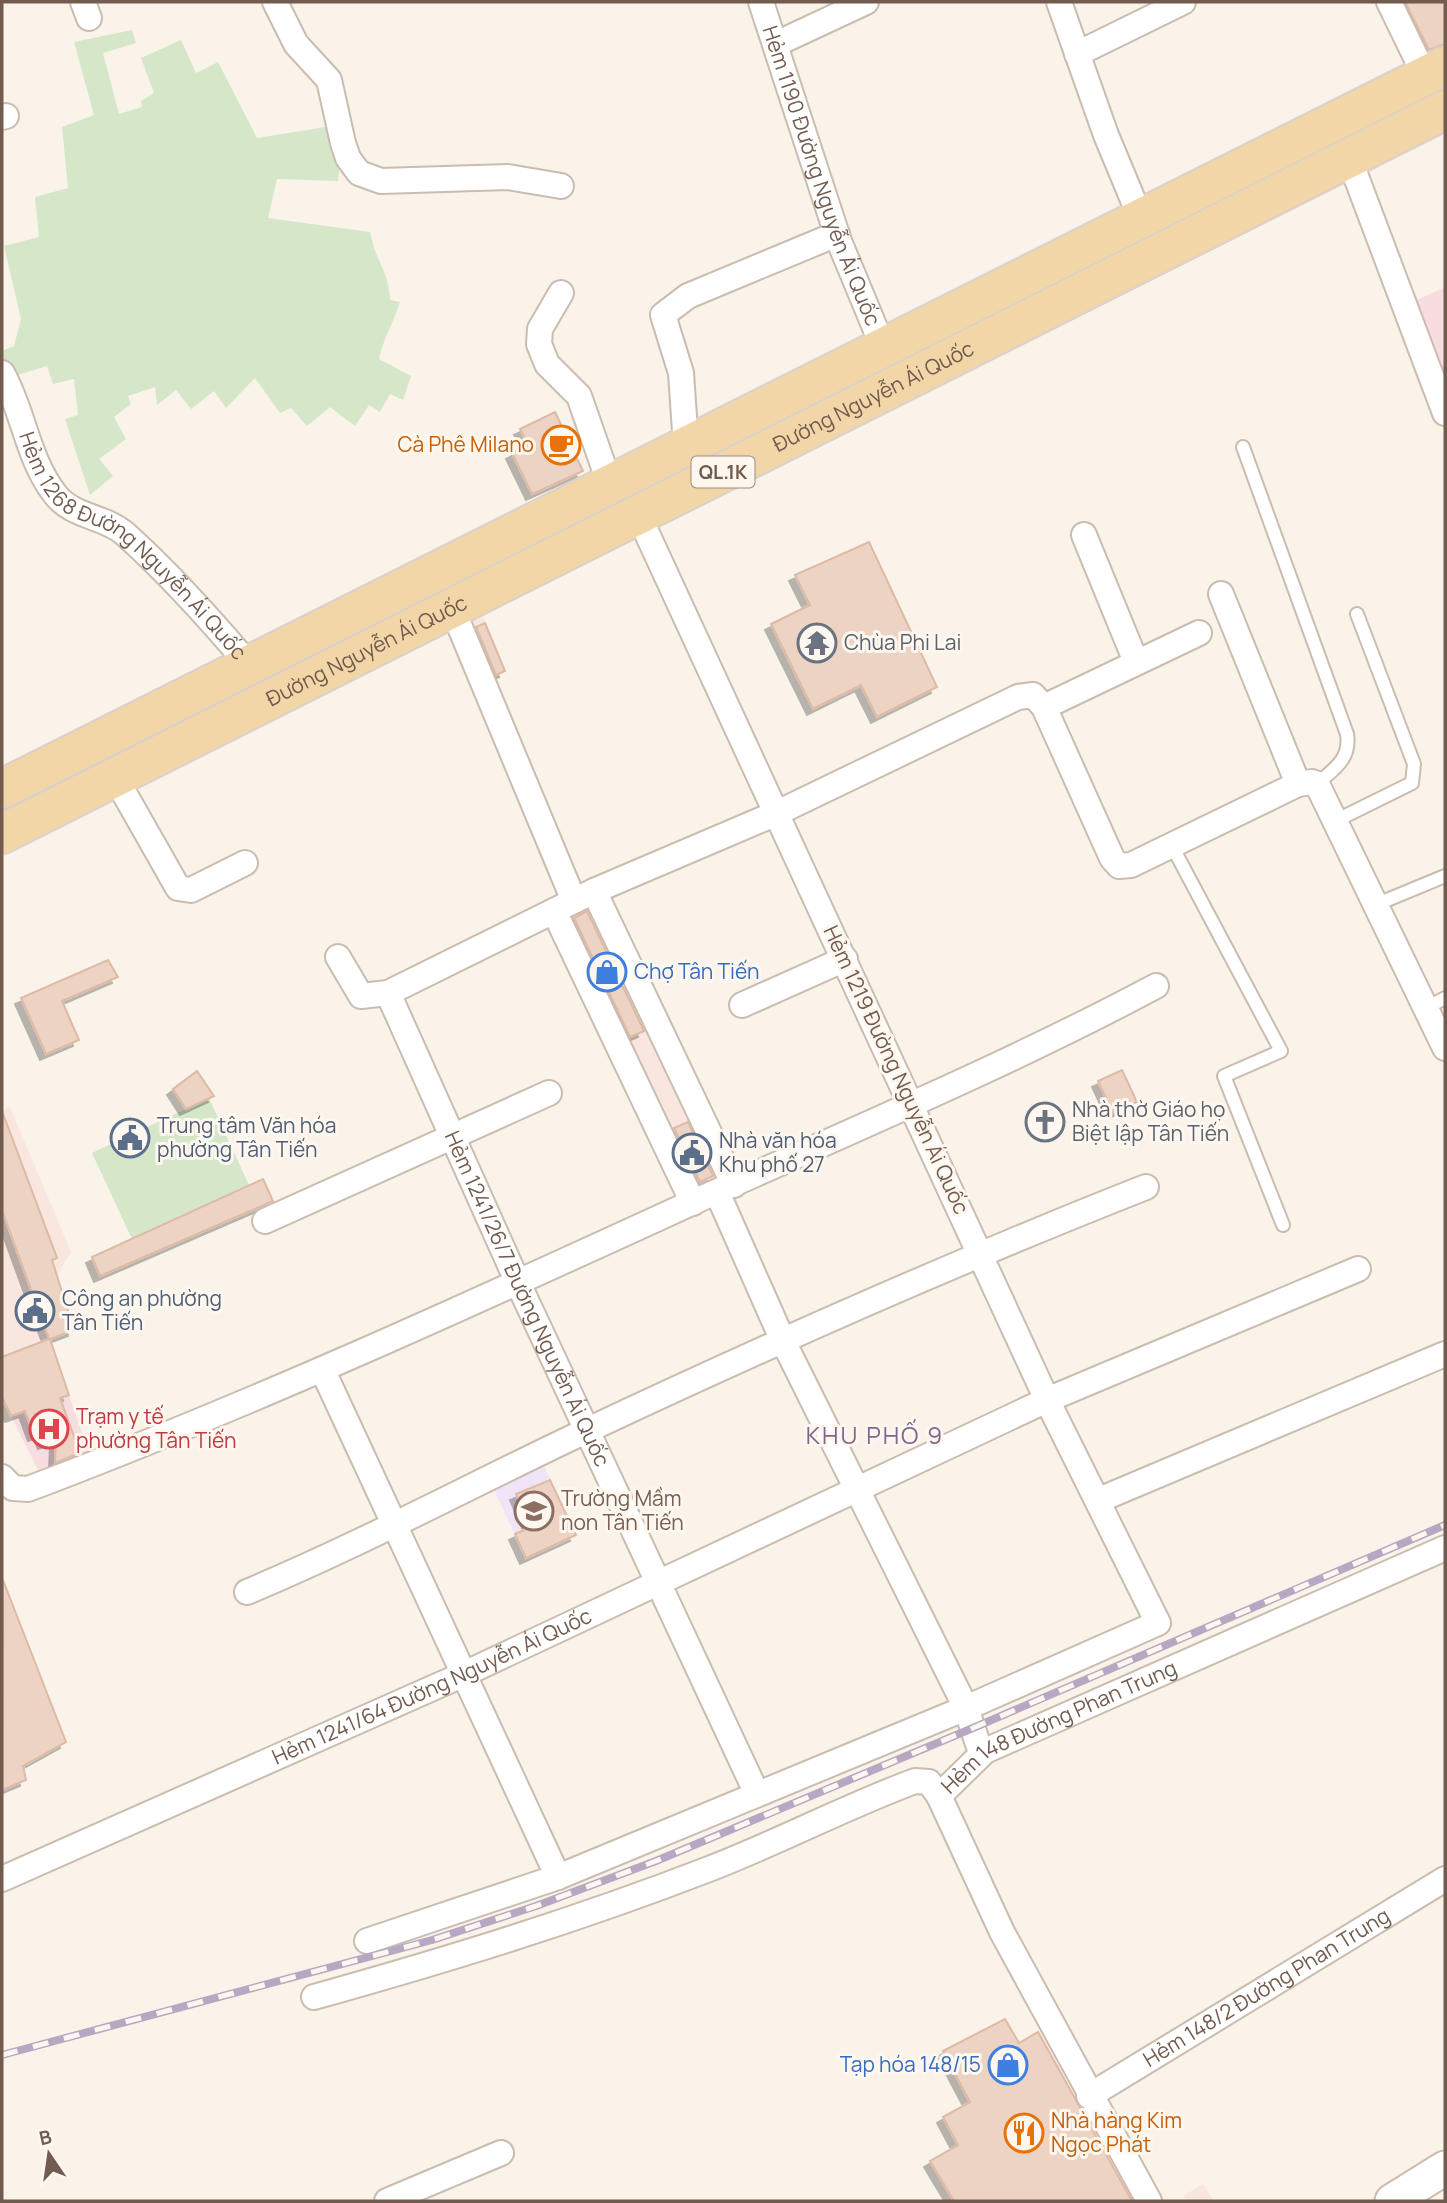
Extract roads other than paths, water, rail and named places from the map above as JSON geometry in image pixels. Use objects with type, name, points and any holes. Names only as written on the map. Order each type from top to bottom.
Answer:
[{"type":"main road","name":"Đường Nguyễn Ái Quốc","points":[[4,781],[249,665],[1435,71]]},
{"type":"main road","name":"Đường Nguyễn Ái Quốc","points":[[2,834],[1445,110]]},
{"type":"main road","points":[[1392,2201],[1445,2168]]},
{"type":"street","points":[[275,2],[296,44],[329,80],[345,150],[359,173],[381,181],[508,177],[561,186]]},
{"type":"street","name":"Hẻm 1190 Đường Nguyễn Ái Quốc","points":[[761,2],[837,234],[883,347]]},
{"type":"street","points":[[776,44],[866,2]]},
{"type":"street","points":[[1059,2],[1140,219]]},
{"type":"street","points":[[1077,54],[1183,2]]},
{"type":"street","points":[[1388,2],[1435,71]]},
{"type":"street","points":[[1349,158],[1445,413]]},
{"type":"street","points":[[686,446],[681,373],[663,315],[688,296],[837,234]]},
{"type":"street","points":[[562,293],[540,329],[539,344],[547,364],[579,396],[610,485]]},
{"type":"street","name":"Hẻm 1268 Đường Nguyễn Ái Quốc","points":[[5,378],[32,456],[57,497],[73,509],[124,533],[211,621],[249,665]]},
{"type":"street","name":"Hẻm 1219 Đường Nguyễn Ái Quốc","points":[[638,514],[1047,1400],[1158,1623],[966,1708]]},
{"type":"street","points":[[1084,535],[1136,662]]},
{"type":"street","points":[[1222,594],[1308,784],[1335,821],[1375,905],[1435,1003],[1445,1048]]},
{"type":"street","points":[[452,608],[574,901],[693,1203]]},
{"type":"street","points":[[1044,707],[1199,633]]},
{"type":"street","points":[[338,957],[361,996],[388,993],[574,901],[777,813],[1018,696],[1033,695],[1044,707],[1115,863],[1131,866],[1308,784]]},
{"type":"street","points":[[115,777],[178,888],[191,890],[245,863]]},
{"type":"street","points":[[574,901],[726,1188],[783,1341],[859,1488],[966,1708],[981,1754]]},
{"type":"street","points":[[742,1005],[845,959]]},
{"type":"street","points":[[2,1477],[13,1488],[28,1489],[323,1371],[912,1104],[1084,1024],[1156,986]]},
{"type":"street","name":"Hẻm 1241/26/7 Đường Nguyễn Ái Quốc","points":[[388,993],[518,1283],[757,1794]]},
{"type":"street","points":[[265,1221],[548,1093]]},
{"type":"street","points":[[247,1592],[394,1526],[589,1430],[783,1341],[980,1253],[1146,1186]]},
{"type":"street","name":"Hẻm 1241/64 Đường Nguyễn Ái Quốc","points":[[2,1879],[462,1675],[1047,1400],[1358,1269]]},
{"type":"street","points":[[1099,1500],[1445,1354]]},
{"type":"street","points":[[323,1371],[558,1877]]},
{"type":"street","name":"Hẻm 148 Đường Phan Trung","points":[[1149,2201],[1089,2096],[984,1897],[939,1796],[981,1754],[1445,1548]]},
{"type":"street","points":[[367,1941],[558,1877],[966,1708]]},
{"type":"street","points":[[314,1997],[538,1932],[712,1868],[915,1781],[929,1782],[939,1796]]},
{"type":"street","name":"Hẻm 148/2 Đường Phan Trung","points":[[1089,2096],[1445,1879]]},
{"type":"street","points":[[387,2201],[501,2153]]},
{"type":"lane","points":[[1243,447],[1347,734],[1349,748],[1344,759],[1308,784]]},
{"type":"lane","points":[[1335,821],[1396,794],[1412,783],[1415,774],[1415,764],[1357,614]]},
{"type":"lane","points":[[1172,846],[1281,1051],[1224,1076],[1283,1225]]},
{"type":"lane","points":[[1375,905],[1445,876]]},
{"type":"railway","points":[[2,2055],[432,1940],[536,1906],[656,1861],[1445,1525]]},
{"type":"place","name":"Cà Phê Milano","points":[[561,445]]},
{"type":"place","name":"Chùa Phi Lai","points":[[817,643]]},
{"type":"place","name":"Chợ Tân Tiến","points":[[607,972]]},
{"type":"place","name":"Nhà thờ Giáo họ Biệt lập Tân Tiến","points":[[1045,1122]]},
{"type":"place","name":"Trung tâm Văn hóa phường Tân Tiến","points":[[130,1138]]},
{"type":"place","name":"Nhà văn hóa Khu phố 27","points":[[692,1153]]},
{"type":"place","name":"Công an phường Tân Tiến","points":[[35,1311]]},
{"type":"place","name":"Trạm y tế phường Tân Tiến","points":[[49,1429]]},
{"type":"place","name":"Trường Mầm non Tân Tiến","points":[[534,1511]]},
{"type":"place","name":"Tạp hóa 148/15","points":[[1008,2065]]},
{"type":"place","name":"Nhà hàng Kim Ngọc Phát","points":[[1024,2133]]},
{"type":"district","name":"KHU PHỐ 9","points":[[875,1436]]}]
